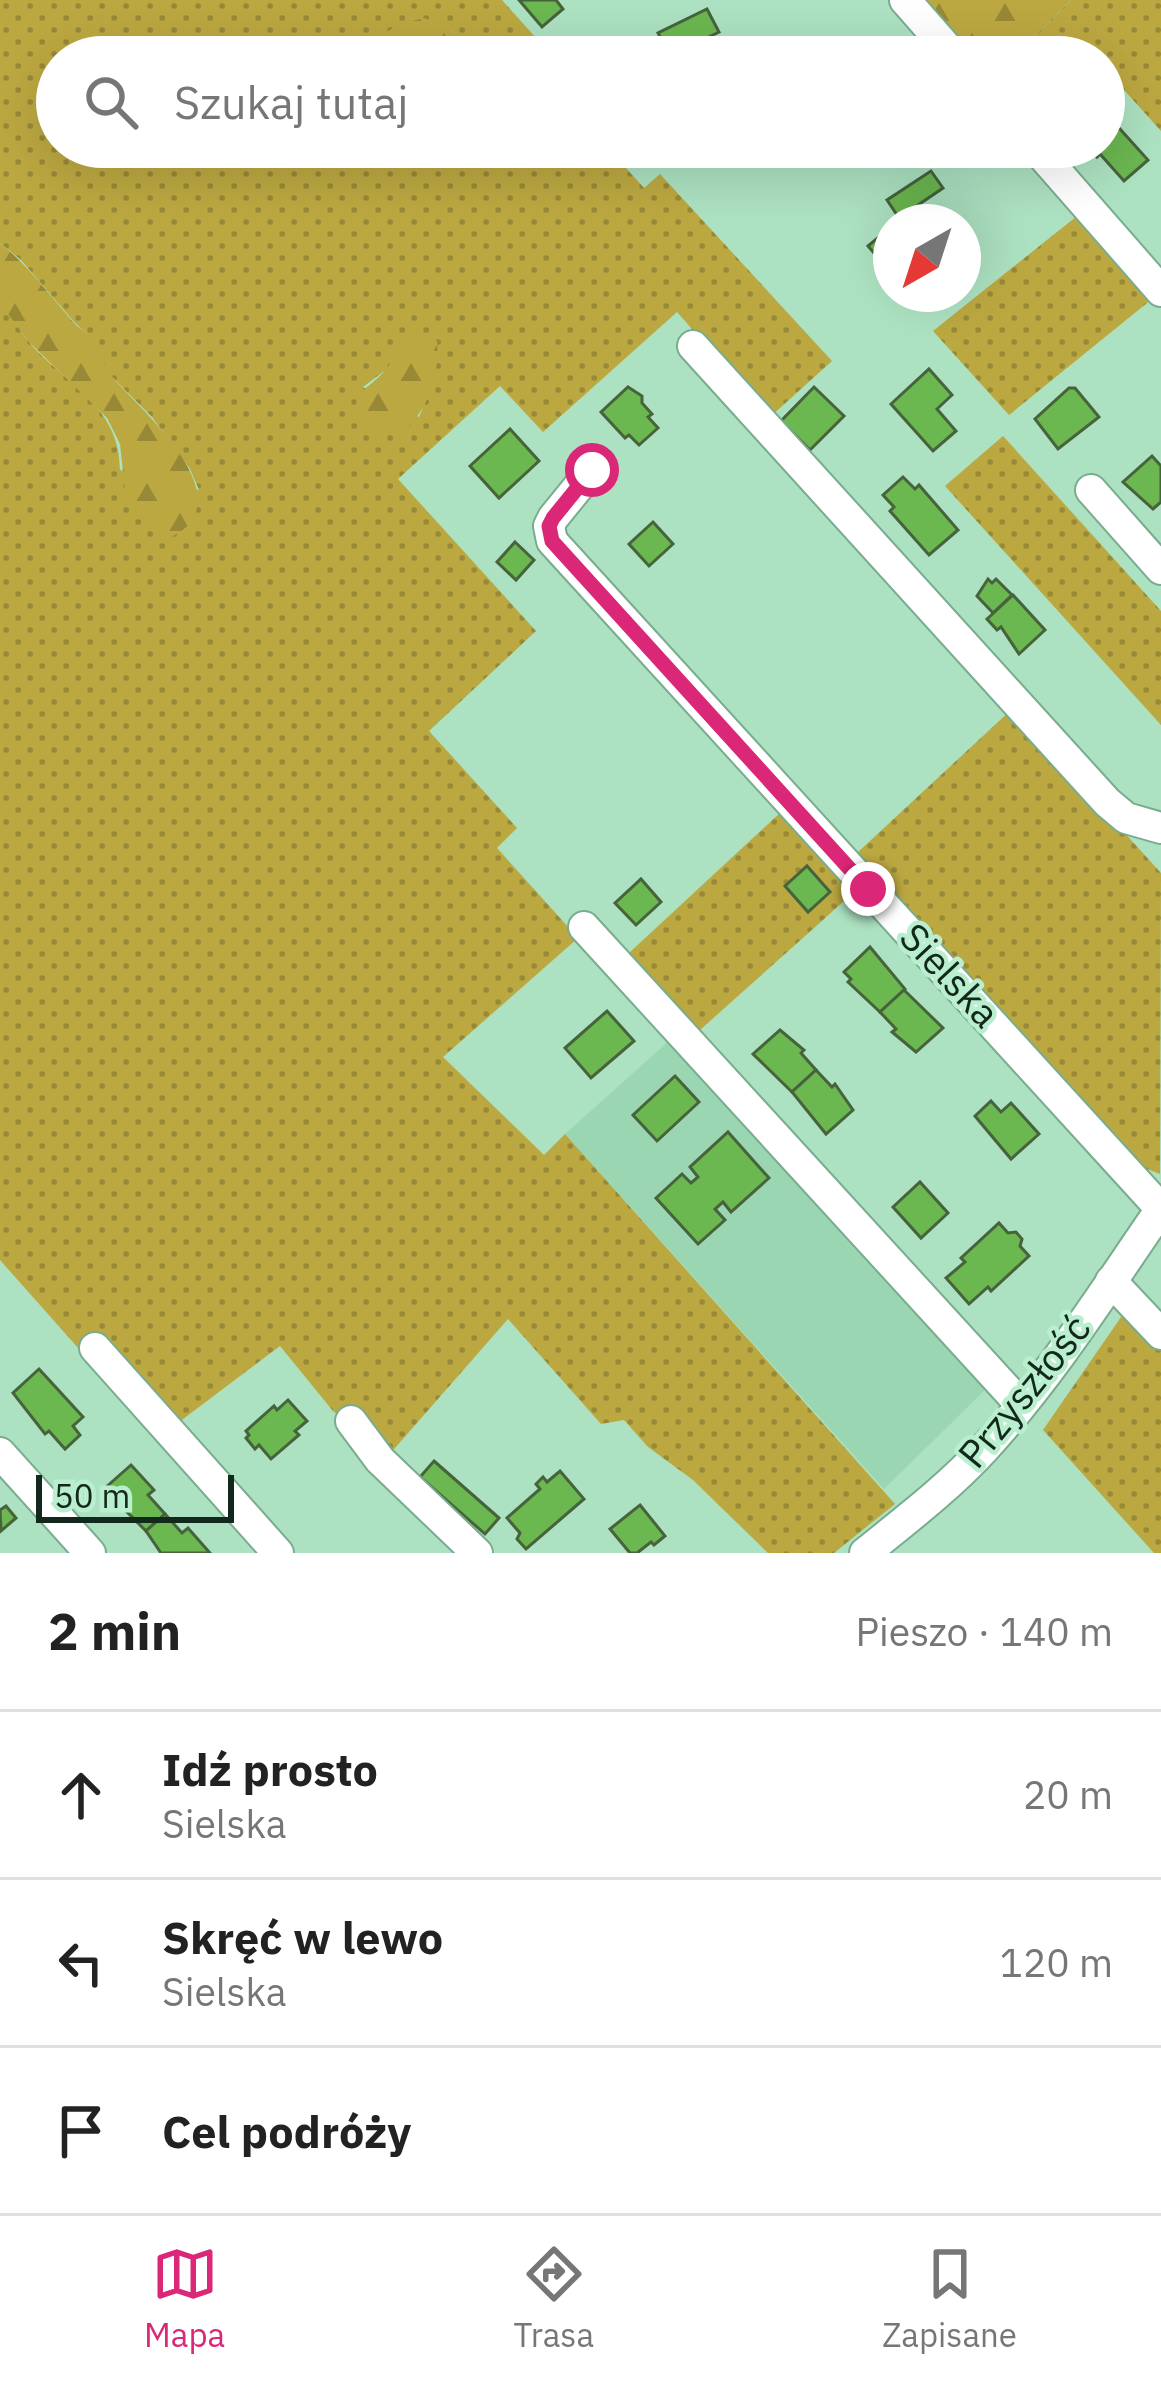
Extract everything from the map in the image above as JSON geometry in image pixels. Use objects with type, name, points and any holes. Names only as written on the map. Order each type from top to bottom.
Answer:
[{"type":"street","points":[[904,0],[937,36]]},
{"type":"street","points":[[1053,168],[1161,291]]},
{"type":"street","points":[[693,346],[1107,802],[1126,818],[1161,829]]},
{"type":"street","name":"Sielska","points":[[592,470],[553,518],[549,526],[552,541],[1161,1209]]},
{"type":"street","points":[[1090,490],[1161,568]]},
{"type":"street","points":[[584,927],[1021,1405]]},
{"type":"street","name":"Przyszłość","points":[[865,1553],[934,1498],[1021,1405],[1161,1209]]},
{"type":"street","points":[[1111,1281],[1161,1334]]},
{"type":"street","points":[[95,1348],[278,1553]]},
{"type":"street","points":[[351,1421],[380,1460],[477,1553]]},
{"type":"street","points":[[0,1453],[90,1553]]},
{"type":"shaded area","points":[[670,1040],[987,1388],[884,1489],[565,1134]]},
{"type":"green space","points":[[0,0],[502,0],[534,36],[458,36],[427,23],[402,26],[382,36],[36,36],[36,168],[626,168],[644,188],[660,174],[832,361],[770,417],[677,312],[543,432],[500,386],[398,479],[536,631],[429,731],[517,828],[497,848],[578,938],[443,1057],[544,1155],[565,1134],[895,1504],[834,1553],[768,1553],[624,1420],[601,1424],[508,1319],[388,1456],[333,1411],[280,1346],[158,1438],[0,1260],[0,303],[35,349],[103,416],[118,449],[120,470],[199,490],[190,469],[152,417],[106,371],[95,341],[0,243]],"holes":[[[387,369],[428,395],[419,417],[363,387]]]},
{"type":"green space","points":[[922,0],[1071,0],[1034,36],[955,36]]},
{"type":"green space","points":[[1071,0],[1161,0],[1161,131],[1125,91],[1125,36],[1034,36]]},
{"type":"green space","points":[[424,18],[458,36],[382,36]]},
{"type":"green space","points":[[1077,216],[1152,299],[1009,415],[933,331],[957,312],[981,312],[981,293]]},
{"type":"green space","points":[[0,243],[94,339],[108,372],[180,455],[198,500],[192,520],[173,536],[149,529],[126,500],[120,444],[107,418],[29,342],[0,303]]},
{"type":"green space","points":[[411,336],[437,341],[431,389],[405,431],[374,431],[356,401],[388,366],[399,342]]},
{"type":"green space","points":[[1003,436],[1161,611],[1161,725],[945,486]]},
{"type":"green space","points":[[1012,709],[1161,873],[1160,1174],[1147,1169],[857,853]]},
{"type":"green space","points":[[781,812],[853,893],[700,1030],[629,953]]},
{"type":"green space","points":[[1128,1307],[1161,1345],[1161,1553],[1154,1553],[1043,1430]]},
{"type":"building","points":[[519,0],[556,0],[563,9],[542,27]]},
{"type":"building","points":[[707,9],[719,32],[711,36],[658,33]]},
{"type":"building","points":[[1125,135],[1148,160],[1124,181],[1112,168],[1125,168]]},
{"type":"building","points":[[931,171],[943,188],[920,204],[890,204],[887,200]]},
{"type":"building","points":[[929,369],[952,395],[937,409],[956,431],[933,451],[891,404]]},
{"type":"building","points":[[628,387],[642,396],[652,414],[648,417],[658,428],[639,445],[629,435],[625,438],[601,412]]},
{"type":"building","points":[[814,387],[844,416],[810,450],[781,421]]},
{"type":"building","points":[[1069,388],[1075,388],[1099,417],[1058,449],[1035,419]]},
{"type":"building","points":[[510,429],[539,461],[499,498],[470,466]]},
{"type":"building","points":[[1152,456],[1161,466],[1161,502],[1153,509],[1123,482]]},
{"type":"building","points":[[903,477],[915,489],[919,485],[958,530],[929,555],[890,511],[894,507],[883,495]]},
{"type":"building","points":[[653,522],[673,544],[649,566],[629,544]]},
{"type":"building","points":[[515,542],[534,560],[516,580],[497,562]]},
{"type":"building","points":[[988,579],[992,583],[996,579],[1012,595],[993,613],[977,596]]},
{"type":"building","points":[[1013,595],[1045,630],[1019,654],[1001,627],[997,630],[987,619]]},
{"type":"building","points":[[807,866],[830,892],[808,912],[785,886]]},
{"type":"building","points":[[641,879],[661,902],[636,925],[615,903]]},
{"type":"building","points":[[870,947],[905,989],[880,1012],[848,982],[851,979],[844,972]]},
{"type":"building","points":[[904,990],[943,1028],[916,1052],[892,1032],[896,1029],[880,1012]]},
{"type":"building","points":[[607,1011],[634,1041],[591,1078],[565,1048]]},
{"type":"building","points":[[780,1030],[804,1050],[801,1053],[816,1070],[792,1092],[753,1054]]},
{"type":"building","points":[[816,1070],[832,1087],[835,1084],[853,1110],[826,1134],[792,1092]]},
{"type":"building","points":[[675,1076],[699,1102],[657,1141],[633,1115]]},
{"type":"building","points":[[991,1101],[1001,1112],[1011,1103],[1039,1134],[1011,1159],[975,1116]]},
{"type":"building","points":[[728,1132],[769,1178],[731,1212],[723,1202],[715,1209],[725,1220],[698,1244],[656,1198],[682,1174],[691,1183],[698,1177],[690,1167]]},
{"type":"building","points":[[920,1182],[948,1213],[921,1238],[893,1207]]},
{"type":"building","points":[[999,1223],[1008,1233],[1016,1232],[1029,1256],[969,1304],[946,1278]]},
{"type":"building","points":[[39,1369],[83,1417],[73,1426],[80,1435],[65,1449],[49,1431],[45,1434],[13,1393]]},
{"type":"building","points":[[288,1400],[307,1421],[295,1431],[299,1435],[271,1459],[259,1445],[255,1449],[246,1431]]},
{"type":"building","points":[[434,1461],[499,1518],[485,1534],[420,1477]]},
{"type":"building","points":[[131,1465],[154,1490],[148,1495],[165,1514],[146,1531],[104,1489]]},
{"type":"building","points":[[560,1471],[584,1499],[526,1549],[507,1518],[540,1489],[536,1484],[543,1477],[547,1482]]},
{"type":"building","points":[[640,1505],[665,1536],[630,1553],[610,1529]]},
{"type":"building","points":[[6,1506],[16,1518],[1,1531],[0,1510]]},
{"type":"building","points":[[165,1514],[182,1533],[188,1528],[210,1553],[161,1553],[146,1531]]},
{"type":"route","points":[[592,470],[553,518],[549,526],[552,541],[868,889]]}]
